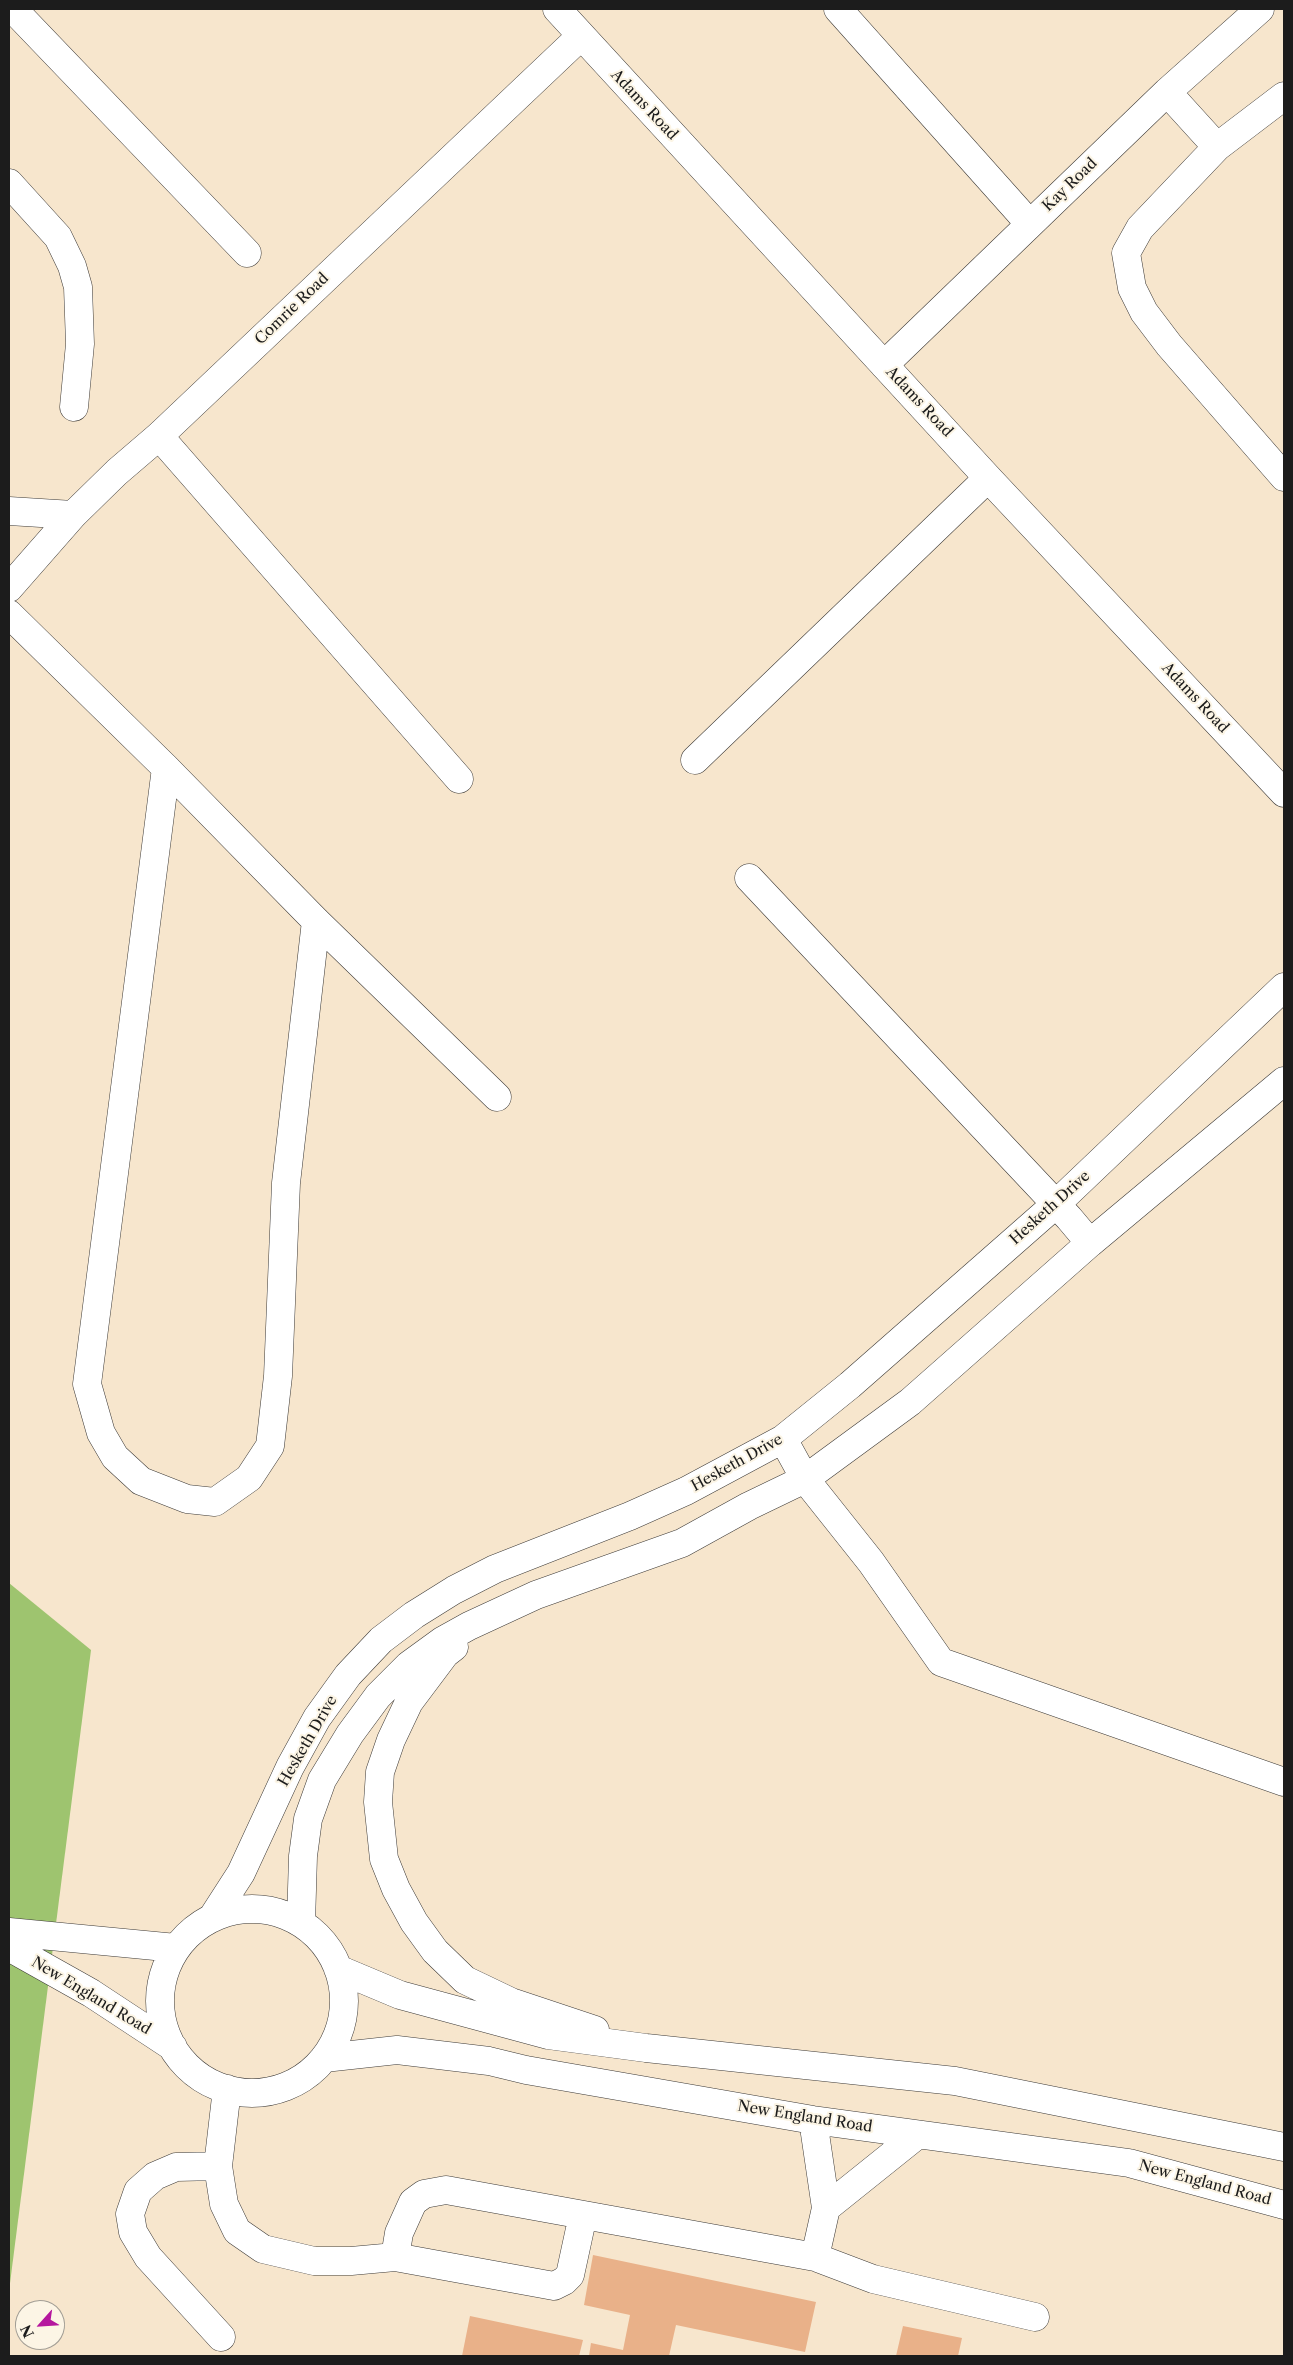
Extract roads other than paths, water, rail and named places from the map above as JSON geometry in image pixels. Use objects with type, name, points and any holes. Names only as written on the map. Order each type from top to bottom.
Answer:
[{"type":"street","points":[[13,9],[247,253]]},
{"type":"street","name":"Adams Road","points":[[557,9],[988,478],[1284,793]]},
{"type":"street","points":[[838,9],[1029,223]]},
{"type":"street","name":"Kay Road","points":[[884,365],[1029,223],[1167,92],[1260,9]]},
{"type":"street","name":"Comrie Road","points":[[9,588],[73,516],[117,472],[159,436],[581,36]]},
{"type":"street","points":[[1167,92],[1218,147]]},
{"type":"street","points":[[1284,96],[1218,147],[1140,228],[1126,253],[1132,288],[1144,312],[1169,345],[1284,477]]},
{"type":"street","points":[[9,183],[58,237],[74,273],[78,287],[80,344],[74,407]]},
{"type":"street","points":[[159,436],[459,779]]},
{"type":"street","points":[[695,760],[988,478]]},
{"type":"street","points":[[9,511],[73,516]]},
{"type":"street","points":[[9,614],[166,768],[316,921],[497,1097]]},
{"type":"street","points":[[166,768],[87,1384],[101,1433],[115,1456],[141,1481],[187,1500],[215,1502],[249,1478],[270,1446],[278,1376],[286,1183],[316,921]]},
{"type":"street","points":[[749,878],[1056,1204],[1090,1243]]},
{"type":"street","name":"Hesketh Drive","points":[[212,1918],[241,1874],[290,1767],[317,1718],[348,1675],[381,1640],[414,1615],[454,1590],[495,1569],[630,1516],[686,1491],[783,1439],[850,1385],[1056,1204],[1284,988]]},
{"type":"street","name":"Hesketh Drive","points":[[301,1923],[303,1856],[308,1819],[322,1780],[350,1734],[378,1696],[416,1660],[442,1641],[462,1630],[536,1595],[682,1543],[749,1506],[805,1479],[910,1402],[1090,1243],[1284,1080]]},
{"type":"street","points":[[783,1439],[805,1479],[871,1562],[941,1662],[1284,1782]]},
{"type":"street","points":[[536,1595],[445,1654],[409,1702],[391,1740],[380,1772],[378,1802],[384,1859],[396,1889],[414,1922],[435,1951],[465,1980],[511,2002],[549,2013],[646,2048]]},
{"type":"street","points":[[257,1909],[280,1914],[301,1923],[319,1939],[338,1970],[343,1992],[342,2015],[336,2038],[324,2058],[302,2078],[274,2090],[250,2093],[226,2089],[187,2066],[173,2047],[163,2023],[160,1997],[165,1972],[176,1948],[192,1931],[212,1918],[234,1911],[257,1909]]},
{"type":"street","name":"New England Road","points":[[9,1932],[176,1948]]},
{"type":"street","name":"New England Road","points":[[9,1947],[91,1993],[173,2047]]},
{"type":"street","points":[[338,1970],[400,1995],[548,2035],[646,2048],[955,2081],[1284,2147]]},
{"type":"street","name":"New England Road","points":[[324,2058],[397,2050],[444,2054],[813,2120],[1129,2163],[1284,2205]]},
{"type":"street","points":[[226,2089],[218,2166],[224,2204],[237,2231],[264,2249],[314,2261],[351,2261],[394,2257],[554,2286],[564,2281],[570,2274],[584,2215]]},
{"type":"street","points":[[813,2120],[826,2208],[815,2257]]},
{"type":"street","points":[[826,2208],[917,2135]]},
{"type":"street","points":[[218,2166],[176,2167],[155,2176],[138,2191],[130,2214],[133,2232],[148,2257],[221,2337]]},
{"type":"street","points":[[394,2257],[406,2212],[413,2202],[424,2194],[446,2190],[815,2257],[873,2279],[1034,2317]]}]
